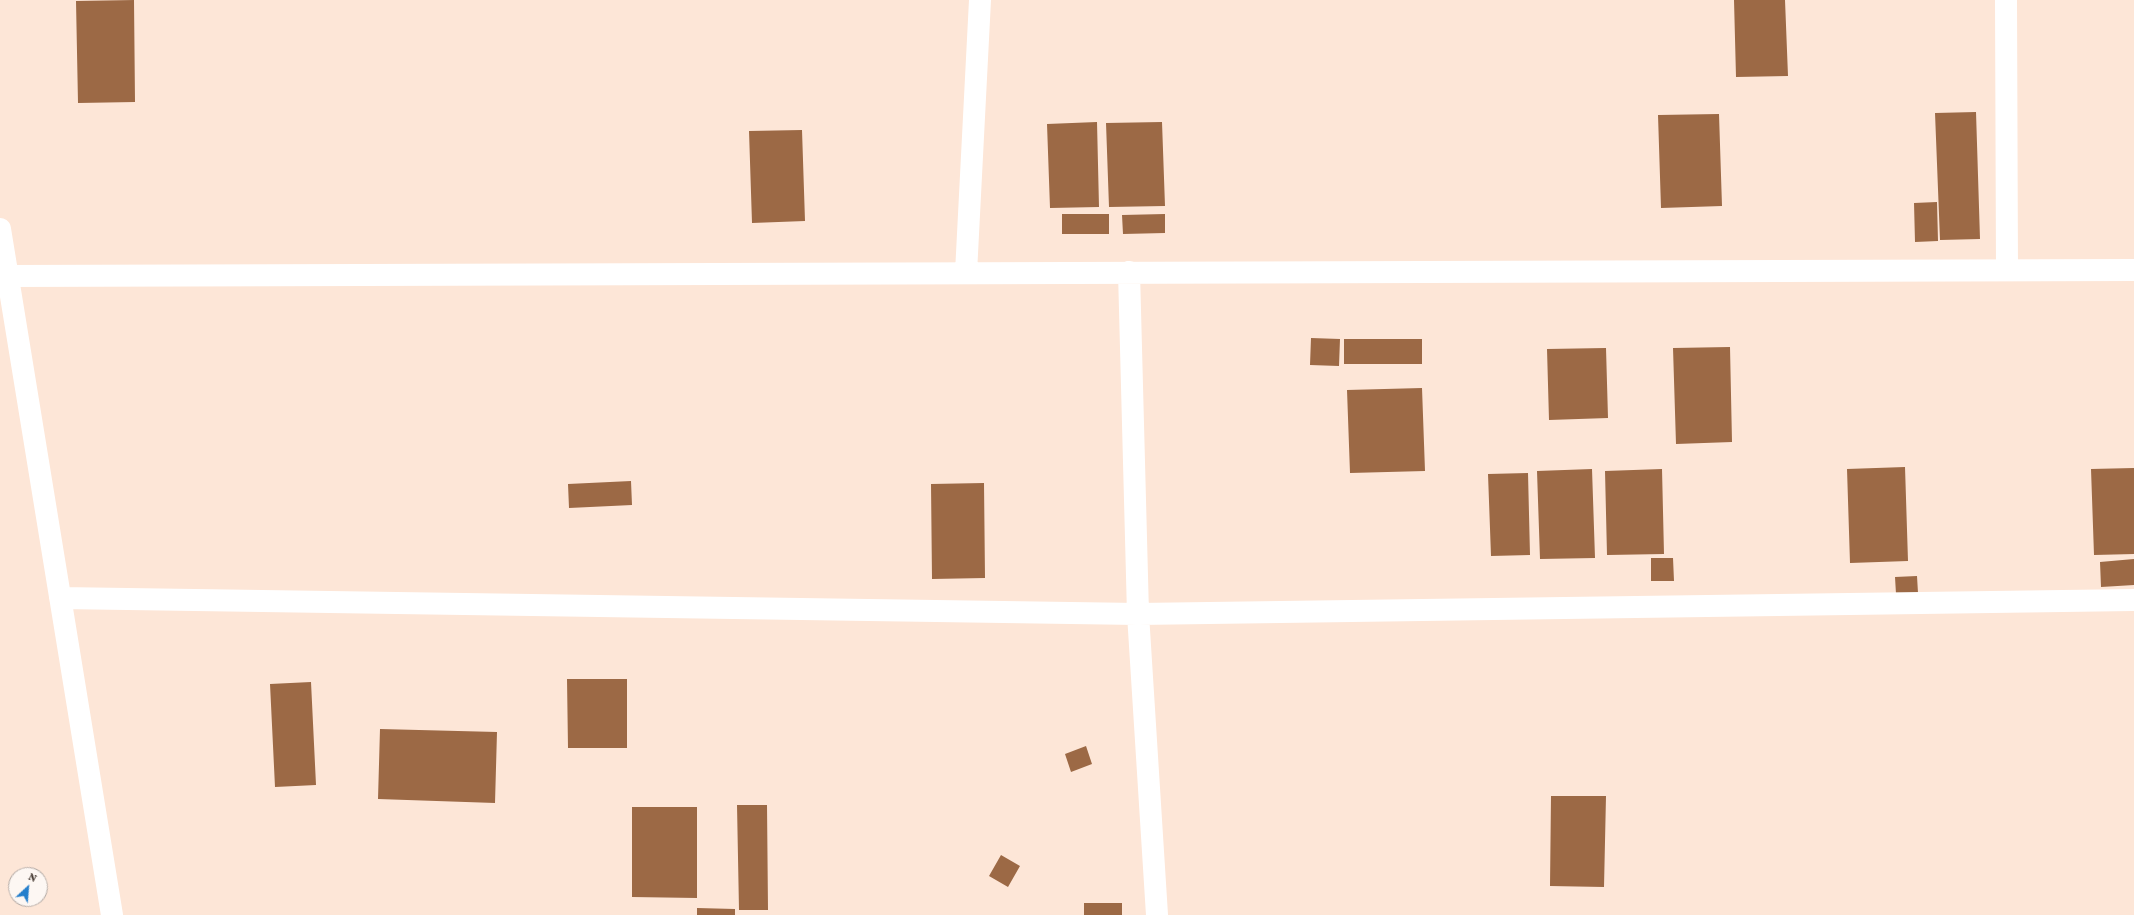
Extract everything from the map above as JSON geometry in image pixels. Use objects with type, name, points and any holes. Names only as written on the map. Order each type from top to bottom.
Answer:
[{"type":"street","points":[[966,273],[980,0]]},
{"type":"street","points":[[2006,0],[2007,270]]},
{"type":"street","points":[[0,229],[112,915]]},
{"type":"street","points":[[8,276],[2134,270]]},
{"type":"street","points":[[1129,272],[1138,614],[1157,915]]},
{"type":"street","points":[[60,598],[1138,614],[2134,600]]},
{"type":"building","points":[[134,0],[135,102],[78,103],[76,1]]},
{"type":"building","points":[[1734,0],[1785,0],[1788,76],[1736,77]]},
{"type":"building","points":[[1976,112],[1980,239],[1940,240],[1935,113]]},
{"type":"building","points":[[1719,114],[1722,206],[1661,208],[1658,115]]},
{"type":"building","points":[[1097,122],[1099,207],[1050,208],[1047,124]]},
{"type":"building","points":[[1162,122],[1165,206],[1109,207],[1106,123]]},
{"type":"building","points":[[802,130],[805,221],[752,223],[749,131]]},
{"type":"building","points":[[1937,202],[1938,241],[1915,242],[1914,203]]},
{"type":"building","points":[[1062,214],[1109,214],[1109,234],[1062,234]]},
{"type":"building","points":[[1165,214],[1165,233],[1123,234],[1122,215]]},
{"type":"building","points":[[1311,338],[1340,339],[1339,366],[1310,365]]},
{"type":"building","points":[[1344,339],[1422,339],[1422,364],[1344,364]]},
{"type":"building","points":[[1730,347],[1732,442],[1676,444],[1673,348]]},
{"type":"building","points":[[1606,348],[1608,418],[1549,420],[1547,349]]},
{"type":"building","points":[[1422,388],[1425,471],[1350,473],[1347,390]]},
{"type":"building","points":[[1905,467],[1908,561],[1850,563],[1847,469]]},
{"type":"building","points":[[2134,468],[2134,554],[2094,555],[2091,469]]},
{"type":"building","points":[[1592,469],[1595,558],[1540,559],[1537,471]]},
{"type":"building","points":[[1662,469],[1664,554],[1607,555],[1605,471]]},
{"type":"building","points":[[1528,473],[1530,555],[1491,556],[1488,474]]},
{"type":"building","points":[[631,481],[632,505],[569,508],[568,484]]},
{"type":"building","points":[[984,483],[985,578],[932,579],[931,484]]},
{"type":"building","points":[[1651,558],[1673,558],[1674,581],[1651,581]]},
{"type":"building","points":[[2134,559],[2134,585],[2101,587],[2100,562]]},
{"type":"building","points":[[1917,576],[1918,593],[1896,594],[1895,577]]},
{"type":"building","points":[[567,679],[627,679],[627,748],[568,748]]},
{"type":"building","points":[[311,682],[316,785],[275,787],[270,684]]},
{"type":"building","points":[[380,729],[497,732],[495,803],[378,799]]},
{"type":"building","points":[[1086,746],[1092,764],[1071,772],[1065,754]]},
{"type":"building","points":[[1551,796],[1606,796],[1604,887],[1550,886]]},
{"type":"building","points":[[737,805],[767,805],[768,910],[739,910]]},
{"type":"building","points":[[632,807],[697,807],[697,898],[632,897]]},
{"type":"building","points":[[1001,855],[1020,866],[1008,887],[989,876]]},
{"type":"building","points":[[1084,903],[1122,903],[1122,915],[1084,915]]},
{"type":"building","points":[[697,908],[735,909],[735,915],[697,915]]}]
